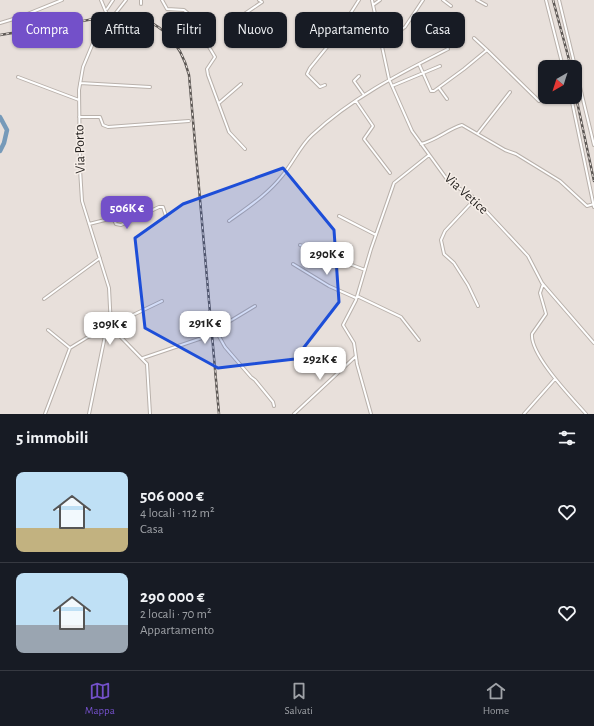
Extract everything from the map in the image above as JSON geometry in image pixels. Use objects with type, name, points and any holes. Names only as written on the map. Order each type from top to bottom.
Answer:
[{"type":"street","points":[[0,23],[20,17],[62,0]]},
{"type":"street","points":[[101,0],[107,12]]},
{"type":"street","points":[[107,9],[113,0]]},
{"type":"street","points":[[117,12],[126,0]]},
{"type":"street","points":[[162,0],[167,9],[184,10],[190,15],[215,57],[207,72],[229,132],[245,149]]},
{"type":"street","points":[[259,0],[263,1]]},
{"type":"street","points":[[351,12],[359,0]]},
{"type":"street","name":"Via Vetice","points":[[372,0],[374,12]]},
{"type":"street","points":[[373,5],[380,0]]},
{"type":"street","points":[[416,12],[423,0]]},
{"type":"street","points":[[442,0],[452,6]]},
{"type":"street","points":[[477,0],[486,5]]},
{"type":"street","points":[[546,0],[561,60]]},
{"type":"street","points":[[559,0],[594,146]]},
{"type":"street","points":[[248,12],[263,1]]},
{"type":"street","points":[[403,28],[411,19]]},
{"type":"street","points":[[474,38],[538,100]]},
{"type":"street","name":"Via Porto","points":[[91,48],[83,67],[80,82],[79,117],[82,194],[89,224],[109,288],[112,327]]},
{"type":"street","points":[[325,85],[320,87],[307,74],[326,48]]},
{"type":"street","name":"Via Vetice","points":[[382,48],[392,86],[412,131],[429,155],[449,182],[475,199],[528,256],[543,284],[594,343]]},
{"type":"street","points":[[229,221],[267,193],[283,175],[312,135],[364,95],[389,79],[448,49]]},
{"type":"street","points":[[419,64],[431,91],[434,92],[486,50]]},
{"type":"street","points":[[392,86],[440,66]]},
{"type":"street","points":[[359,76],[354,81],[364,95]]},
{"type":"street","points":[[18,77],[79,100]]},
{"type":"street","points":[[80,82],[150,87]]},
{"type":"street","points":[[219,103],[241,84]]},
{"type":"street","points":[[439,88],[447,99]]},
{"type":"street","points":[[478,133],[510,92]]},
{"type":"street","points":[[356,101],[374,126],[364,139],[390,173]]},
{"type":"street","points":[[422,144],[432,142],[457,126],[462,125],[505,150],[516,154],[560,181],[588,206],[594,206],[572,104]]},
{"type":"street","points":[[79,117],[100,117],[103,125],[108,127],[189,120]]},
{"type":"street","points":[[371,414],[356,357],[354,343],[343,325],[357,297],[394,183],[429,155]]},
{"type":"street","points":[[475,199],[445,231],[440,240],[444,254],[454,263],[468,285],[478,306]]},
{"type":"street","points":[[89,224],[113,218],[116,224],[121,225],[159,206],[163,207],[166,216]]},
{"type":"street","points":[[339,216],[376,236]]},
{"type":"street","points":[[300,245],[365,270]]},
{"type":"street","points":[[44,299],[100,258]]},
{"type":"street","points":[[293,264],[329,286],[401,317],[419,340]]},
{"type":"street","points":[[543,284],[540,293],[546,314],[533,332],[532,337],[537,353],[555,379],[586,414]]},
{"type":"street","points":[[45,414],[70,348],[88,337],[106,331],[162,301]]},
{"type":"street","points":[[143,358],[198,340],[216,331],[255,306]]},
{"type":"street","points":[[112,327],[143,358],[147,364],[150,414]]},
{"type":"street","points":[[48,330],[70,348]]},
{"type":"street","points":[[89,414],[106,331]]},
{"type":"street","points":[[216,331],[225,347],[255,380],[274,403],[274,406]]},
{"type":"street","points":[[294,414],[356,357]]},
{"type":"street","points":[[524,414],[555,379]]},
{"type":"highlighted area","points":[[283,168],[334,230],[339,302],[295,359],[218,368],[145,328],[135,238],[183,204]]},
{"type":"waterway","points":[[0,117],[7,130],[4,143],[0,151]]},
{"type":"railway","points":[[553,0],[569,60]]},
{"type":"railway","points":[[0,35],[105,17],[124,16],[137,18],[158,27],[167,34],[181,53],[189,75],[219,414]]},
{"type":"railway","points":[[578,104],[594,181]]}]
